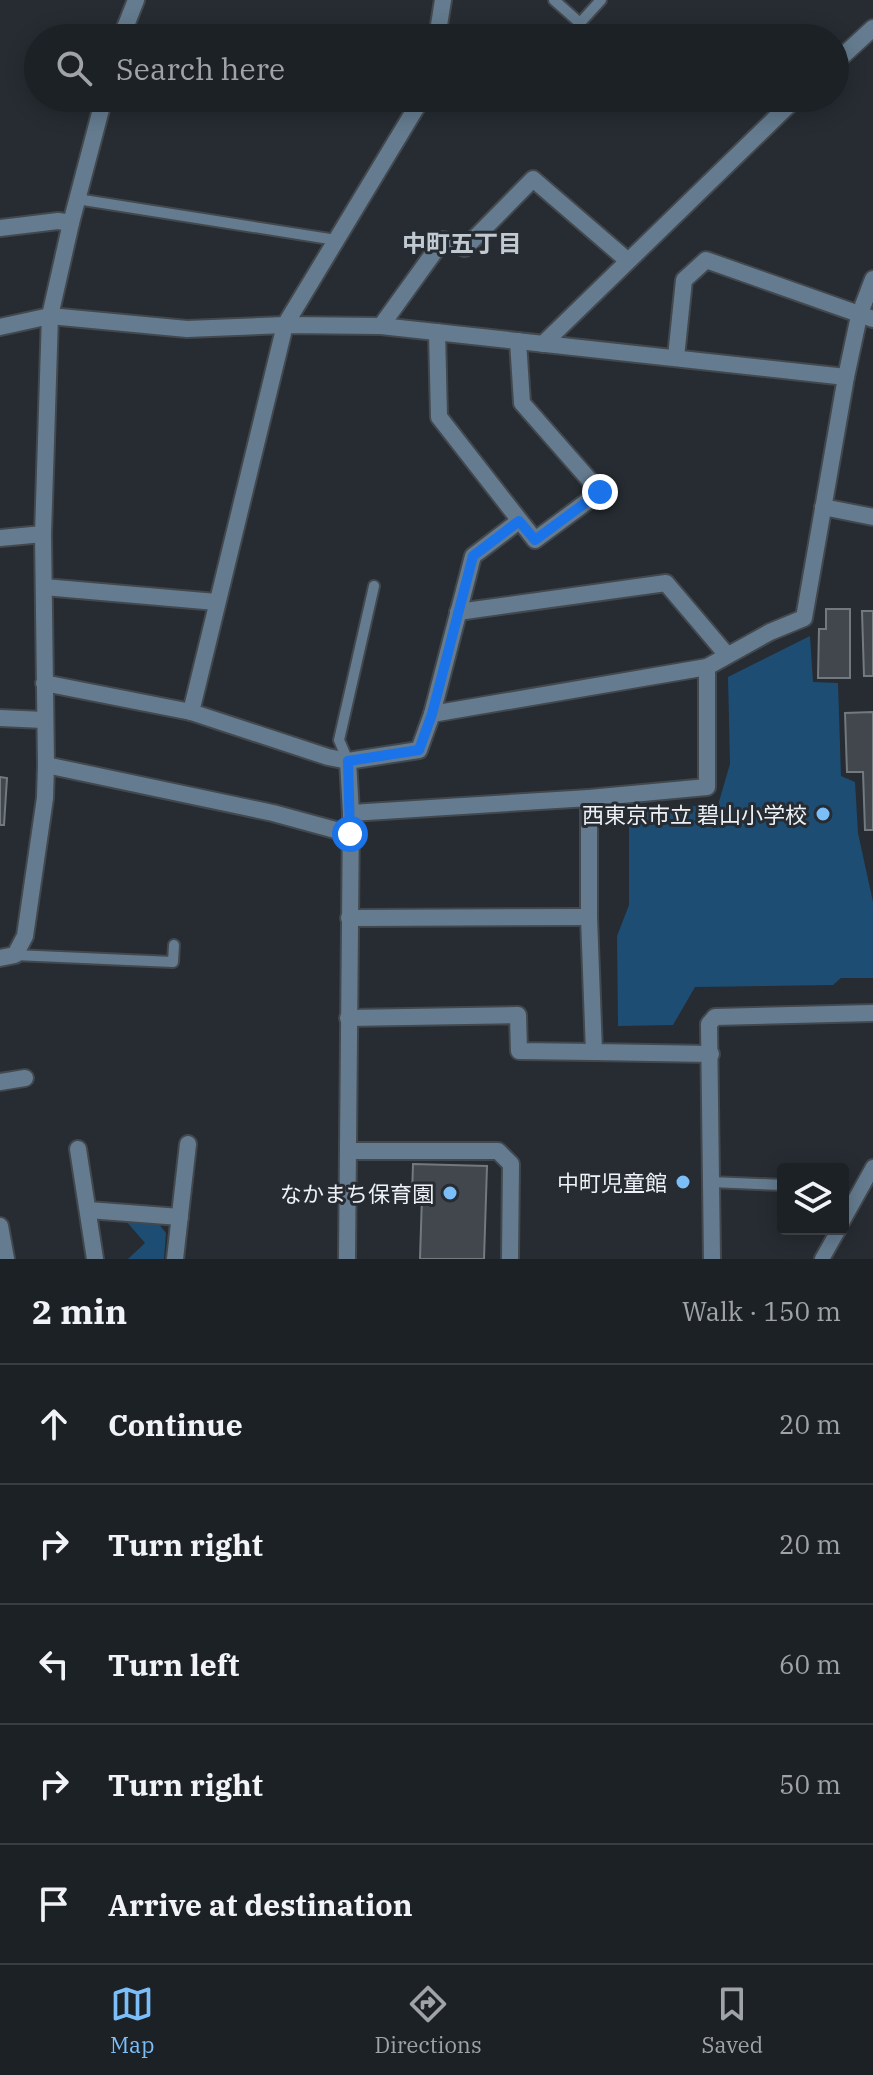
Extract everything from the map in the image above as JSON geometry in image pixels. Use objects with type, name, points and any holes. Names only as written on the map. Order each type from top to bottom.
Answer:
[{"type":"street","points":[[127,24],[136,0]]},
{"type":"street","points":[[439,24],[443,0]]},
{"type":"street","points":[[849,50],[873,28]]},
{"type":"street","points":[[8,956],[25,936],[45,798],[43,534],[50,316],[100,112]]},
{"type":"street","points":[[191,712],[285,325],[414,112]]},
{"type":"street","points":[[543,344],[781,112]]},
{"type":"street","points":[[381,326],[443,240],[465,248],[533,179],[627,260]]},
{"type":"street","points":[[0,228],[58,221],[71,223]]},
{"type":"street","points":[[676,357],[684,280],[706,260],[866,317]]},
{"type":"street","points":[[432,714],[707,667],[804,618],[846,377],[866,317],[873,279]]},
{"type":"street","points":[[0,327],[50,316],[187,329],[285,325],[381,326],[846,377]]},
{"type":"street","points":[[437,332],[439,417],[535,540],[600,492],[522,403],[518,341]]},
{"type":"street","points":[[823,507],[873,517]]},
{"type":"street","points":[[44,683],[191,712],[348,761],[419,750],[432,714],[473,556],[519,521]]},
{"type":"street","points":[[0,538],[43,534]]},
{"type":"street","points":[[458,612],[666,583],[727,655]]},
{"type":"street","points":[[44,587],[216,602]]},
{"type":"street","points":[[351,813],[707,787],[707,667]]},
{"type":"street","points":[[0,718],[44,720]]},
{"type":"street","points":[[347,1259],[351,813],[348,761]]},
{"type":"street","points":[[46,765],[258,810],[350,834]]},
{"type":"street","points":[[589,798],[594,1052]]},
{"type":"street","points":[[349,918],[589,917]]},
{"type":"street","points":[[712,1259],[709,1024],[715,1017],[873,1013]]},
{"type":"street","points":[[348,1018],[518,1015],[519,1051],[711,1054]]},
{"type":"street","points":[[0,1082],[25,1078]]},
{"type":"street","points":[[175,1259],[188,1144]]},
{"type":"street","points":[[78,1149],[95,1259]]},
{"type":"street","points":[[348,1151],[498,1151],[511,1164],[510,1259]]},
{"type":"street","points":[[849,1210],[873,1167]]},
{"type":"street","points":[[88,1210],[180,1217]]},
{"type":"street","points":[[0,1226],[6,1259]]},
{"type":"street","points":[[822,1259],[836,1235]]},
{"type":"lane","points":[[554,0],[580,23],[601,0]]},
{"type":"lane","points":[[77,199],[336,240]]},
{"type":"lane","points":[[348,761],[339,740],[374,586]]},
{"type":"lane","points":[[8,956],[173,962],[174,945]]},
{"type":"lane","points":[[711,1182],[777,1185]]},
{"type":"shaded area","points":[[810,636],[813,682],[838,683],[841,776],[855,782],[858,833],[873,902],[873,978],[841,978],[833,985],[695,987],[673,1025],[618,1026],[617,936],[629,905],[629,809],[718,805],[730,764],[728,677]]},
{"type":"shaded area","points":[[126,1221],[158,1223],[166,1233],[164,1259],[128,1259],[145,1243]]},
{"type":"building","points":[[826,609],[850,609],[850,678],[818,678],[819,629],[826,629]]},
{"type":"building","points":[[862,611],[873,611],[873,676],[864,676]]},
{"type":"building","points":[[873,712],[873,830],[865,830],[863,772],[847,772],[845,713]]},
{"type":"building","points":[[0,777],[7,778],[4,825],[0,825]]},
{"type":"building","points":[[413,1164],[487,1166],[484,1259],[420,1259],[422,1196],[412,1196]]},
{"type":"place","name":"西東京市立 碧山小学校","points":[[823,814]]},
{"type":"place","name":"中町児童館","points":[[683,1182]]},
{"type":"place","name":"なかまち保育園","points":[[450,1193]]},
{"type":"district","name":"中町五丁目","points":[[462,243]]},
{"type":"route","points":[[350,834],[348,761],[419,750],[432,714],[473,556],[519,521],[535,540],[600,492]]}]
